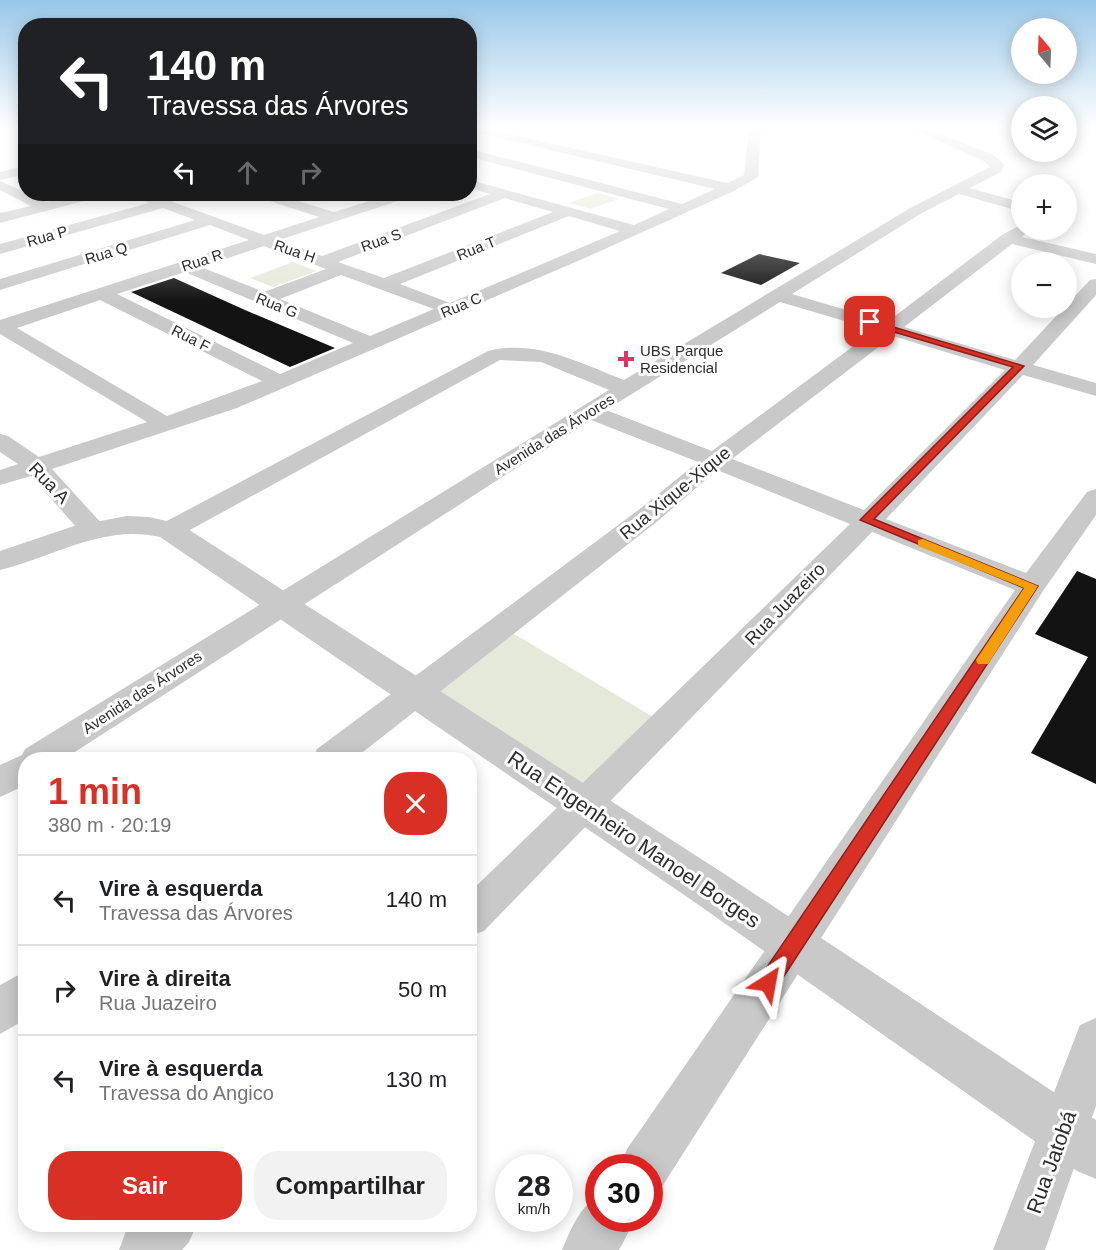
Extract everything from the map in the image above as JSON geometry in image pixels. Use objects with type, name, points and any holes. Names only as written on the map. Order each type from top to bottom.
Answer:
[{"type":"street","points":[[3,186],[18,194]]},
{"type":"street","points":[[478,186],[541,203],[567,199],[632,229]]},
{"type":"street","name":"Rua T","points":[[385,284],[567,199],[588,186]]},
{"type":"street","points":[[601,186],[682,208]]},
{"type":"street","points":[[722,186],[729,188]]},
{"type":"street","name":"Rua C","points":[[0,477],[167,425],[280,382],[581,254],[632,229],[732,186]]},
{"type":"street","name":"Avenida das Árvores","points":[[48,752],[589,411],[917,210],[963,186]]},
{"type":"street","points":[[958,189],[1011,205]]},
{"type":"street","name":"Rua S","points":[[324,261],[506,194]]},
{"type":"street","points":[[34,201],[44,206]]},
{"type":"street","points":[[0,218],[65,201]]},
{"type":"street","name":"Rua H","points":[[158,201],[450,309]]},
{"type":"street","points":[[284,201],[333,217]]},
{"type":"street","name":"Rua R","points":[[0,327],[377,201]]},
{"type":"street","name":"Rua P","points":[[0,249],[164,203]]},
{"type":"street","name":"Rua Q","points":[[0,285],[211,220]]},
{"type":"street","name":"Rua Xique-Xique","points":[[338,752],[650,514],[714,461],[1011,237]]},
{"type":"street","points":[[1034,240],[1096,259]]},
{"type":"street","name":"Rua G","points":[[185,266],[370,343]]},
{"type":"street","points":[[263,299],[343,268]]},
{"type":"street","name":"Rua Juazeiro","points":[[477,911],[585,806],[1049,337],[1096,284]]},
{"type":"street","name":"Rua F","points":[[102,294],[280,382]]},
{"type":"street","points":[[779,296],[1096,390]]},
{"type":"street","points":[[0,327],[167,425]]},
{"type":"street","points":[[0,561],[124,523],[154,525],[170,530],[495,355],[512,352],[534,353],[626,389]]},
{"type":"street","points":[[589,411],[1032,586]]},
{"type":"street","name":"Rua A","points":[[0,441],[36,466],[94,531]]},
{"type":"street","points":[[654,1154],[1032,586],[1096,497]]},
{"type":"street","name":"Rua Engenheiro Manoel Borges","points":[[170,530],[417,693],[1079,1141]]},
{"type":"street","points":[[0,783],[18,771]]},
{"type":"street","points":[[0,1012],[18,998]]},
{"type":"street","name":"Rua Jatobá","points":[[1019,1250],[1079,1141],[1096,1041]]},
{"type":"street","points":[[146,1250],[163,1232]]},
{"type":"street","points":[[588,1250],[600,1232]]},
{"type":"green space","points":[[597,193],[619,199],[591,209],[569,203]]},
{"type":"green space","points":[[293,262],[316,271],[273,287],[250,278]]},
{"type":"green space","points":[[511,632],[658,720],[582,792],[433,691]]},
{"type":"building","points":[[759,254],[800,263],[761,285],[721,273]]},
{"type":"building","points":[[174,278],[335,348],[290,367],[131,292]]},
{"type":"building","points":[[1077,571],[1096,579],[1096,784],[1031,753],[1088,657],[1035,634]]},
{"type":"slow traffic","points":[[923,543],[1032,586],[983,660]]},
{"type":"place","name":"UBS Parque Residencial","points":[[626,359]]},
{"type":"route","points":[[768,983],[1032,586],[866,520],[1019,366],[870,322]]}]
